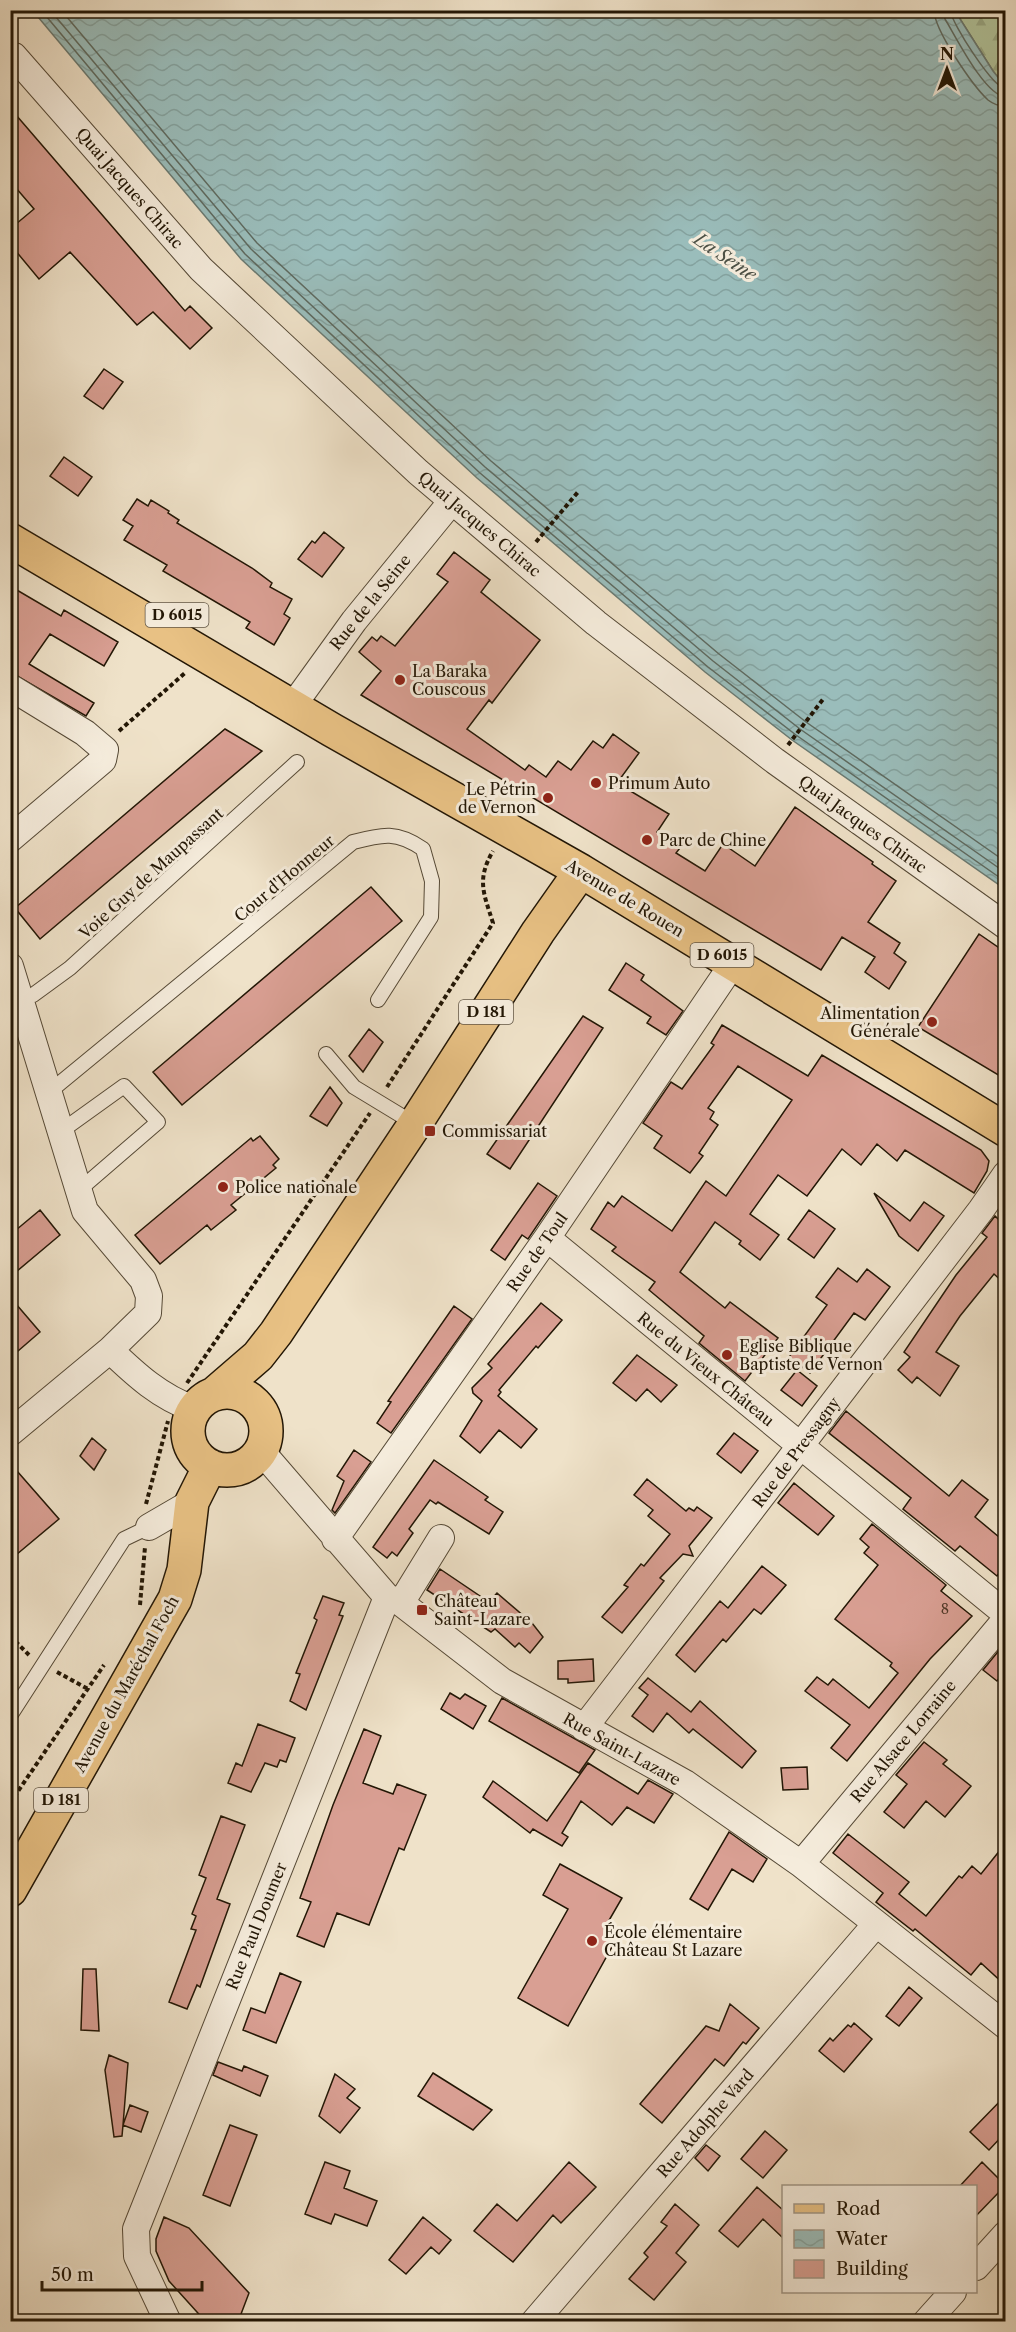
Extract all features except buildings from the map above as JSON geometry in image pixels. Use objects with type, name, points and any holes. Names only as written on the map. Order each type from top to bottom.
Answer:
[{"type":"main road","name":"Avenue de Rouen","points":[[10,517],[178,615],[232,651],[294,703],[332,730],[581,871],[734,962],[1005,1130]]},
{"type":"main road","name":"Avenue de Rouen","points":[[10,540],[294,703]]},
{"type":"main road","name":"D 181","points":[[194,1402],[258,1356],[415,1124],[538,932],[581,871]]},
{"type":"main road","points":[[257,1405],[258,1356]]},
{"type":"main road","points":[[238,1393],[257,1405],[264,1417],[267,1429],[261,1451],[245,1466],[235,1470],[210,1466],[197,1457],[191,1446],[189,1421],[194,1402],[238,1393]]},
{"type":"main road","name":"Avenue du Maréchal Foch","points":[[10,1890],[175,1599],[184,1570],[192,1502],[210,1466]]},
{"type":"street","name":"Quai Jacques Chirac","points":[[14,56],[201,269],[452,501],[597,622],[775,761],[1005,926]]},
{"type":"street","name":"Rue de la Seine","points":[[294,703],[354,621],[452,501]]},
{"type":"street","points":[[10,687],[85,733],[105,750],[103,760],[10,839]]},
{"type":"street","name":"Rue de Toul","points":[[335,1539],[547,1238],[734,962]]},
{"type":"street","points":[[10,966],[85,1211],[143,1280],[148,1296],[148,1312],[110,1350],[14,1423]]},
{"type":"street","name":"Rue de Pressagny","points":[[584,1728],[1005,1174]]},
{"type":"street","name":"Rue du Vieux Château","points":[[547,1238],[1005,1614]]},
{"type":"street","points":[[110,1350],[154,1390],[194,1402]]},
{"type":"street","name":"Rue Saint-Lazare","points":[[261,1451],[335,1539],[394,1600],[502,1681],[685,1783],[801,1864],[1005,2025]]},
{"type":"street","points":[[147,1527],[192,1502]]},
{"type":"street","points":[[147,1527],[186,1542]]},
{"type":"street","name":"Rue Paul Doumer","points":[[168,2322],[137,2256],[136,2229],[394,1600],[441,1538]]},
{"type":"street","name":"Rue Alsace Lorraine","points":[[801,1864],[1005,1619]]},
{"type":"street","name":"Rue Adolphe Vard","points":[[534,2322],[876,1924]]},
{"type":"street","points":[[977,2265],[1005,2234]]},
{"type":"street","points":[[926,2322],[952,2293]]},
{"type":"lane","name":"Voie Guy de Maupassant","points":[[19,996],[33,995],[70,968],[297,762]]},
{"type":"lane","name":"Cour d'Honneur","points":[[48,1093],[353,842],[377,835],[397,835],[423,849],[432,881],[431,917],[378,1000]]},
{"type":"lane","points":[[326,1054],[354,1087],[415,1124]]},
{"type":"lane","points":[[60,1132],[124,1086],[158,1122],[78,1191]]},
{"type":"lane","points":[[10,1716],[123,1539],[147,1527]]},
{"type":"path","points":[[537,540],[579,492]]},
{"type":"path","points":[[112,738],[187,671]]},
{"type":"path","points":[[789,742],[824,698]]},
{"type":"path","points":[[139,1614],[147,1527],[194,1402],[378,1101],[493,923],[482,886],[483,868],[500,838],[516,834]]},
{"type":"path","points":[[10,1636],[34,1660]]},
{"type":"path","points":[[10,1803],[107,1661]]},
{"type":"path","points":[[56,1672],[88,1689]]},
{"type":"green space","points":[[955,11],[1005,11],[1005,86],[993,71]]},
{"type":"water","name":"La Seine","points":[[33,11],[955,11],[1005,86],[1005,889],[792,740],[705,672],[477,478],[241,259]]},
{"type":"place","name":"La Baraka Couscous","points":[[400,680]]},
{"type":"place","name":"Primum Auto","points":[[596,783]]},
{"type":"place","name":"Le Pétrin de Vernon","points":[[548,798]]},
{"type":"place","name":"Parc de Chine","points":[[647,840]]},
{"type":"place","name":"Alimentation Générale","points":[[932,1022]]},
{"type":"place","name":"Commissariat","points":[[430,1131]]},
{"type":"place","name":"Police nationale","points":[[223,1187]]},
{"type":"place","name":"Eglise Biblique Baptiste de Vernon","points":[[727,1355]]},
{"type":"place","name":"Château Saint-Lazare","points":[[422,1610]]},
{"type":"place","name":"École élémentaire Château St Lazare","points":[[592,1941]]}]
